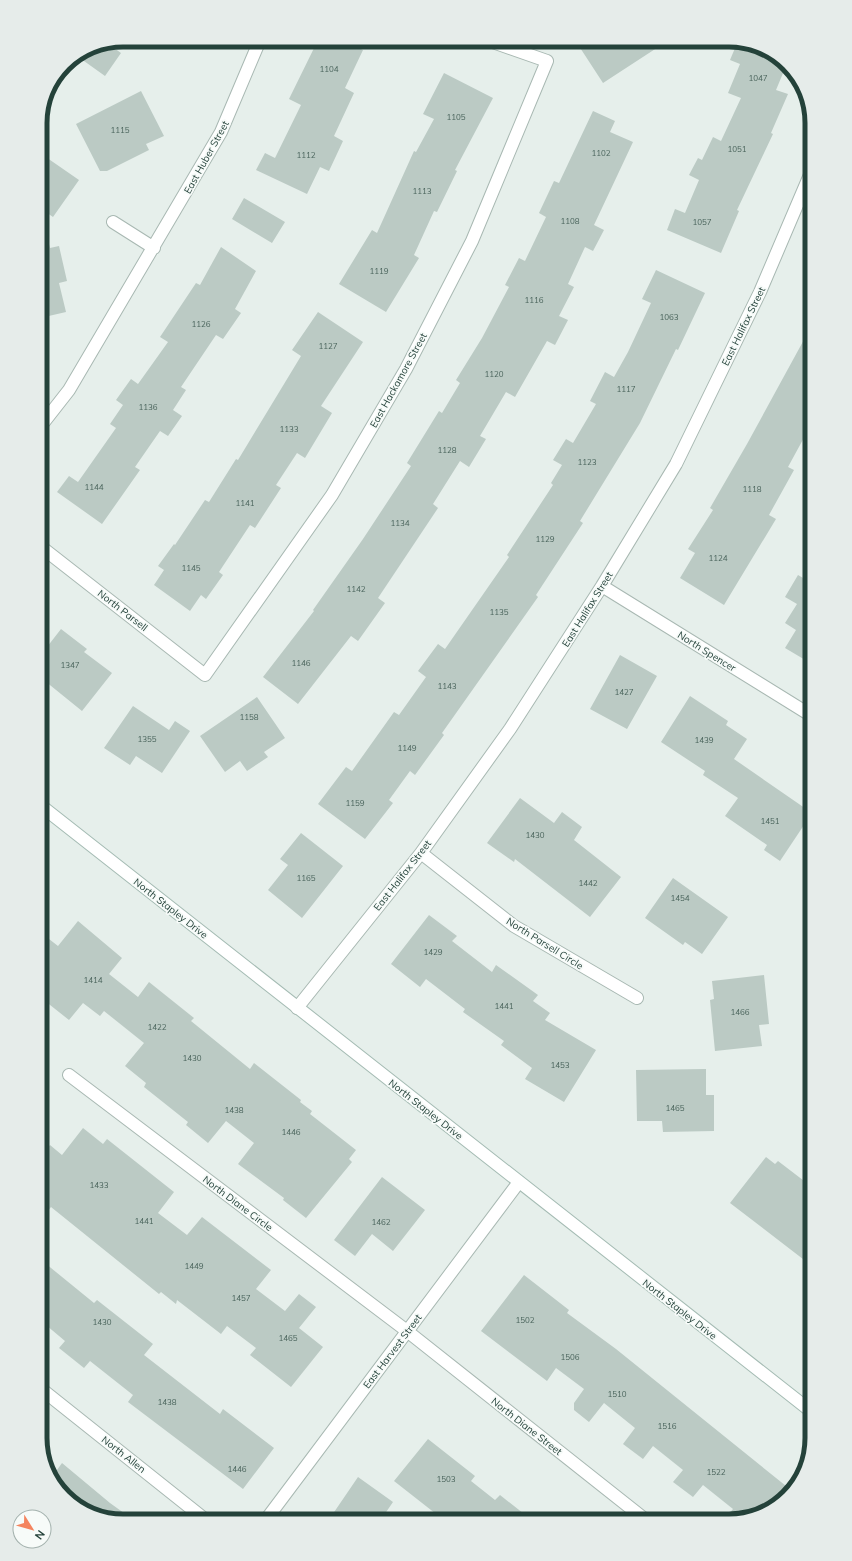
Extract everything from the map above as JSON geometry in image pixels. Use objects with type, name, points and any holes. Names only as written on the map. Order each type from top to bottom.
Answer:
[{"type":"street","name":"East Huber Street","points":[[47,418],[68,390],[154,248],[221,132],[257,47]]},
{"type":"street","name":"East Hackamore Street","points":[[205,675],[332,495],[406,368],[472,241],[547,61],[506,47]]},
{"type":"street","name":"East Halifax Street","points":[[297,1008],[421,853],[510,729],[602,586],[676,464],[760,292],[805,186]]},
{"type":"street","points":[[113,222],[154,248]]},
{"type":"street","name":"North Parsell","points":[[47,551],[205,675]]},
{"type":"street","name":"North Spencer","points":[[602,586],[805,712]]},
{"type":"street","name":"North Stapley Drive","points":[[47,811],[805,1407]]},
{"type":"street","name":"North Parsell Circle","points":[[421,853],[514,926],[637,998]]},
{"type":"street","name":"North Diane Circle","points":[[69,1075],[407,1331]]},
{"type":"street","name":"East Harvest Street","points":[[270,1514],[519,1182]]},
{"type":"street","name":"North Diane Street","points":[[407,1331],[638,1514]]},
{"type":"street","name":"North Allen","points":[[47,1394],[198,1514]]},
{"type":"building","points":[[113,47],[121,53],[105,76],[82,59],[98,51]]},
{"type":"building","points":[[315,47],[357,47],[363,50],[345,88],[354,93],[334,136],[343,141],[329,171],[320,167],[307,194],[256,170],[265,153],[275,158],[301,105],[289,99]]},
{"type":"building","points":[[580,47],[658,47],[603,83]]},
{"type":"building","points":[[735,47],[744,48],[767,57],[784,70],[776,90],[788,94],[771,133],[773,134],[737,210],[739,211],[721,253],[667,230],[675,209],[685,213],[699,180],[689,175],[698,158],[702,160],[713,137],[721,141],[741,98],[728,93],[740,64],[730,60]]},
{"type":"building","points":[[444,73],[493,98],[455,170],[457,171],[437,212],[434,211],[414,255],[419,258],[386,312],[339,284],[372,230],[377,233],[414,151],[416,152],[434,119],[423,114]]},
{"type":"building","points":[[141,91],[164,136],[146,144],[149,150],[107,171],[100,171],[76,124]]},
{"type":"building","points":[[593,111],[615,121],[610,132],[633,142],[594,225],[604,230],[593,251],[585,247],[568,284],[574,287],[559,316],[568,320],[555,345],[547,341],[515,397],[506,392],[480,436],[486,439],[469,467],[460,461],[433,504],[438,508],[378,598],[385,603],[358,641],[351,636],[298,704],[263,677],[314,611],[313,610],[363,539],[411,466],[407,463],[439,411],[442,413],[460,383],[456,380],[482,338],[509,287],[505,285],[519,258],[525,261],[546,217],[539,213],[554,181],[559,183]]},
{"type":"building","points":[[47,158],[79,180],[53,217],[47,213]]},
{"type":"building","points":[[244,198],[285,222],[272,243],[232,219]]},
{"type":"building","points":[[47,236],[50,248],[59,246],[67,281],[59,283],[66,312],[47,316]]},
{"type":"building","points":[[221,247],[256,271],[235,309],[241,313],[223,339],[216,335],[181,387],[186,390],[173,410],[182,416],[168,436],[160,431],[135,467],[140,470],[102,524],[57,492],[69,476],[78,482],[116,428],[110,424],[123,405],[116,400],[131,379],[138,384],[168,342],[160,337],[196,283],[200,285]]},
{"type":"building","points":[[656,270],[705,293],[678,350],[676,349],[640,423],[580,521],[583,523],[536,595],[538,597],[442,733],[444,735],[415,775],[410,771],[389,800],[393,803],[365,839],[318,804],[346,767],[352,771],[394,712],[399,715],[426,677],[418,671],[438,644],[445,649],[509,557],[507,555],[553,485],[551,483],[562,465],[553,460],[566,439],[573,443],[596,404],[590,401],[605,372],[614,377],[628,352],[651,303],[642,299]]},
{"type":"building","points":[[318,312],[363,342],[321,406],[332,413],[305,458],[297,453],[276,485],[281,488],[255,528],[250,525],[219,572],[223,575],[206,599],[201,595],[190,611],[154,585],[164,570],[158,566],[174,544],[175,545],[205,500],[209,502],[236,459],[238,460],[301,356],[292,350]]},
{"type":"building","points":[[805,338],[805,436],[788,467],[794,470],[769,515],[776,519],[724,605],[680,578],[695,553],[688,549],[713,510],[710,508]]},
{"type":"building","points":[[798,575],[805,579],[805,660],[785,648],[796,630],[785,623],[797,604],[785,597]]},
{"type":"building","points":[[61,629],[87,649],[84,652],[112,673],[82,711],[47,683],[47,647]]},
{"type":"building","points":[[620,655],[657,676],[627,729],[590,709]]},
{"type":"building","points":[[690,696],[728,721],[726,725],[747,739],[734,759],[805,808],[805,824],[780,861],[764,850],[767,845],[725,816],[738,798],[703,775],[705,771],[661,742]]},
{"type":"building","points":[[257,697],[285,738],[264,752],[268,757],[247,771],[240,761],[225,772],[200,736]]},
{"type":"building","points":[[133,706],[169,730],[175,721],[190,731],[162,773],[136,756],[130,765],[104,748]]},
{"type":"building","points":[[520,798],[554,823],[562,812],[582,827],[574,840],[621,877],[590,917],[515,859],[514,862],[487,843]]},
{"type":"building","points":[[301,833],[343,866],[302,918],[268,890],[288,865],[280,859]]},
{"type":"building","points":[[673,878],[728,917],[702,954],[685,942],[683,945],[645,918]]},
{"type":"building","points":[[429,915],[457,936],[452,941],[492,972],[496,965],[538,995],[533,1001],[550,1013],[545,1020],[596,1050],[564,1102],[525,1079],[532,1068],[501,1045],[504,1041],[463,1012],[465,1009],[426,979],[420,987],[391,964]]},
{"type":"building","points":[[78,921],[122,958],[109,974],[138,997],[149,982],[194,1018],[191,1021],[250,1069],[254,1063],[301,1100],[300,1102],[312,1111],[310,1114],[356,1150],[349,1159],[352,1162],[306,1218],[283,1200],[284,1198],[238,1164],[254,1143],[226,1121],[208,1143],[186,1125],[188,1122],[144,1087],[146,1083],[125,1066],[144,1043],[104,1011],[100,1016],[83,1003],[69,1020],[47,1003],[47,937],[58,946]]},
{"type":"building","points":[[764,975],[769,1024],[759,1025],[762,1046],[715,1051],[710,1000],[714,999],[712,981]]},
{"type":"building","points":[[706,1069],[706,1095],[714,1095],[714,1131],[663,1132],[662,1121],[637,1121],[636,1070]]},
{"type":"building","points":[[83,1128],[103,1144],[107,1139],[174,1192],[158,1213],[187,1235],[202,1217],[271,1270],[256,1289],[285,1311],[299,1294],[316,1307],[299,1328],[323,1347],[291,1387],[250,1355],[256,1348],[227,1326],[221,1334],[177,1300],[176,1304],[161,1292],[159,1294],[51,1207],[47,1212],[47,1149],[50,1145],[62,1155]]},
{"type":"building","points":[[766,1157],[775,1164],[778,1161],[805,1182],[805,1261],[730,1203]]},
{"type":"building","points":[[382,1177],[425,1210],[393,1251],[372,1234],[355,1256],[334,1240]]},
{"type":"building","points":[[47,1265],[94,1303],[97,1300],[153,1344],[144,1355],[220,1414],[223,1409],[274,1448],[243,1489],[128,1402],[133,1395],[90,1361],[84,1368],[59,1348],[65,1341],[47,1326]]},
{"type":"building","points":[[524,1275],[569,1310],[567,1313],[616,1349],[787,1487],[767,1504],[744,1513],[729,1514],[733,1509],[703,1485],[693,1497],[673,1482],[683,1470],[653,1446],[643,1459],[623,1444],[635,1428],[604,1403],[589,1422],[574,1410],[574,1403],[584,1389],[556,1368],[547,1381],[481,1331]]},
{"type":"building","points":[[428,1439],[475,1476],[471,1481],[495,1500],[500,1495],[524,1514],[436,1514],[394,1481]]},
{"type":"building","points":[[62,1463],[125,1514],[108,1513],[89,1506],[66,1488],[55,1472]]},
{"type":"building","points":[[358,1477],[393,1502],[385,1514],[333,1514]]}]
